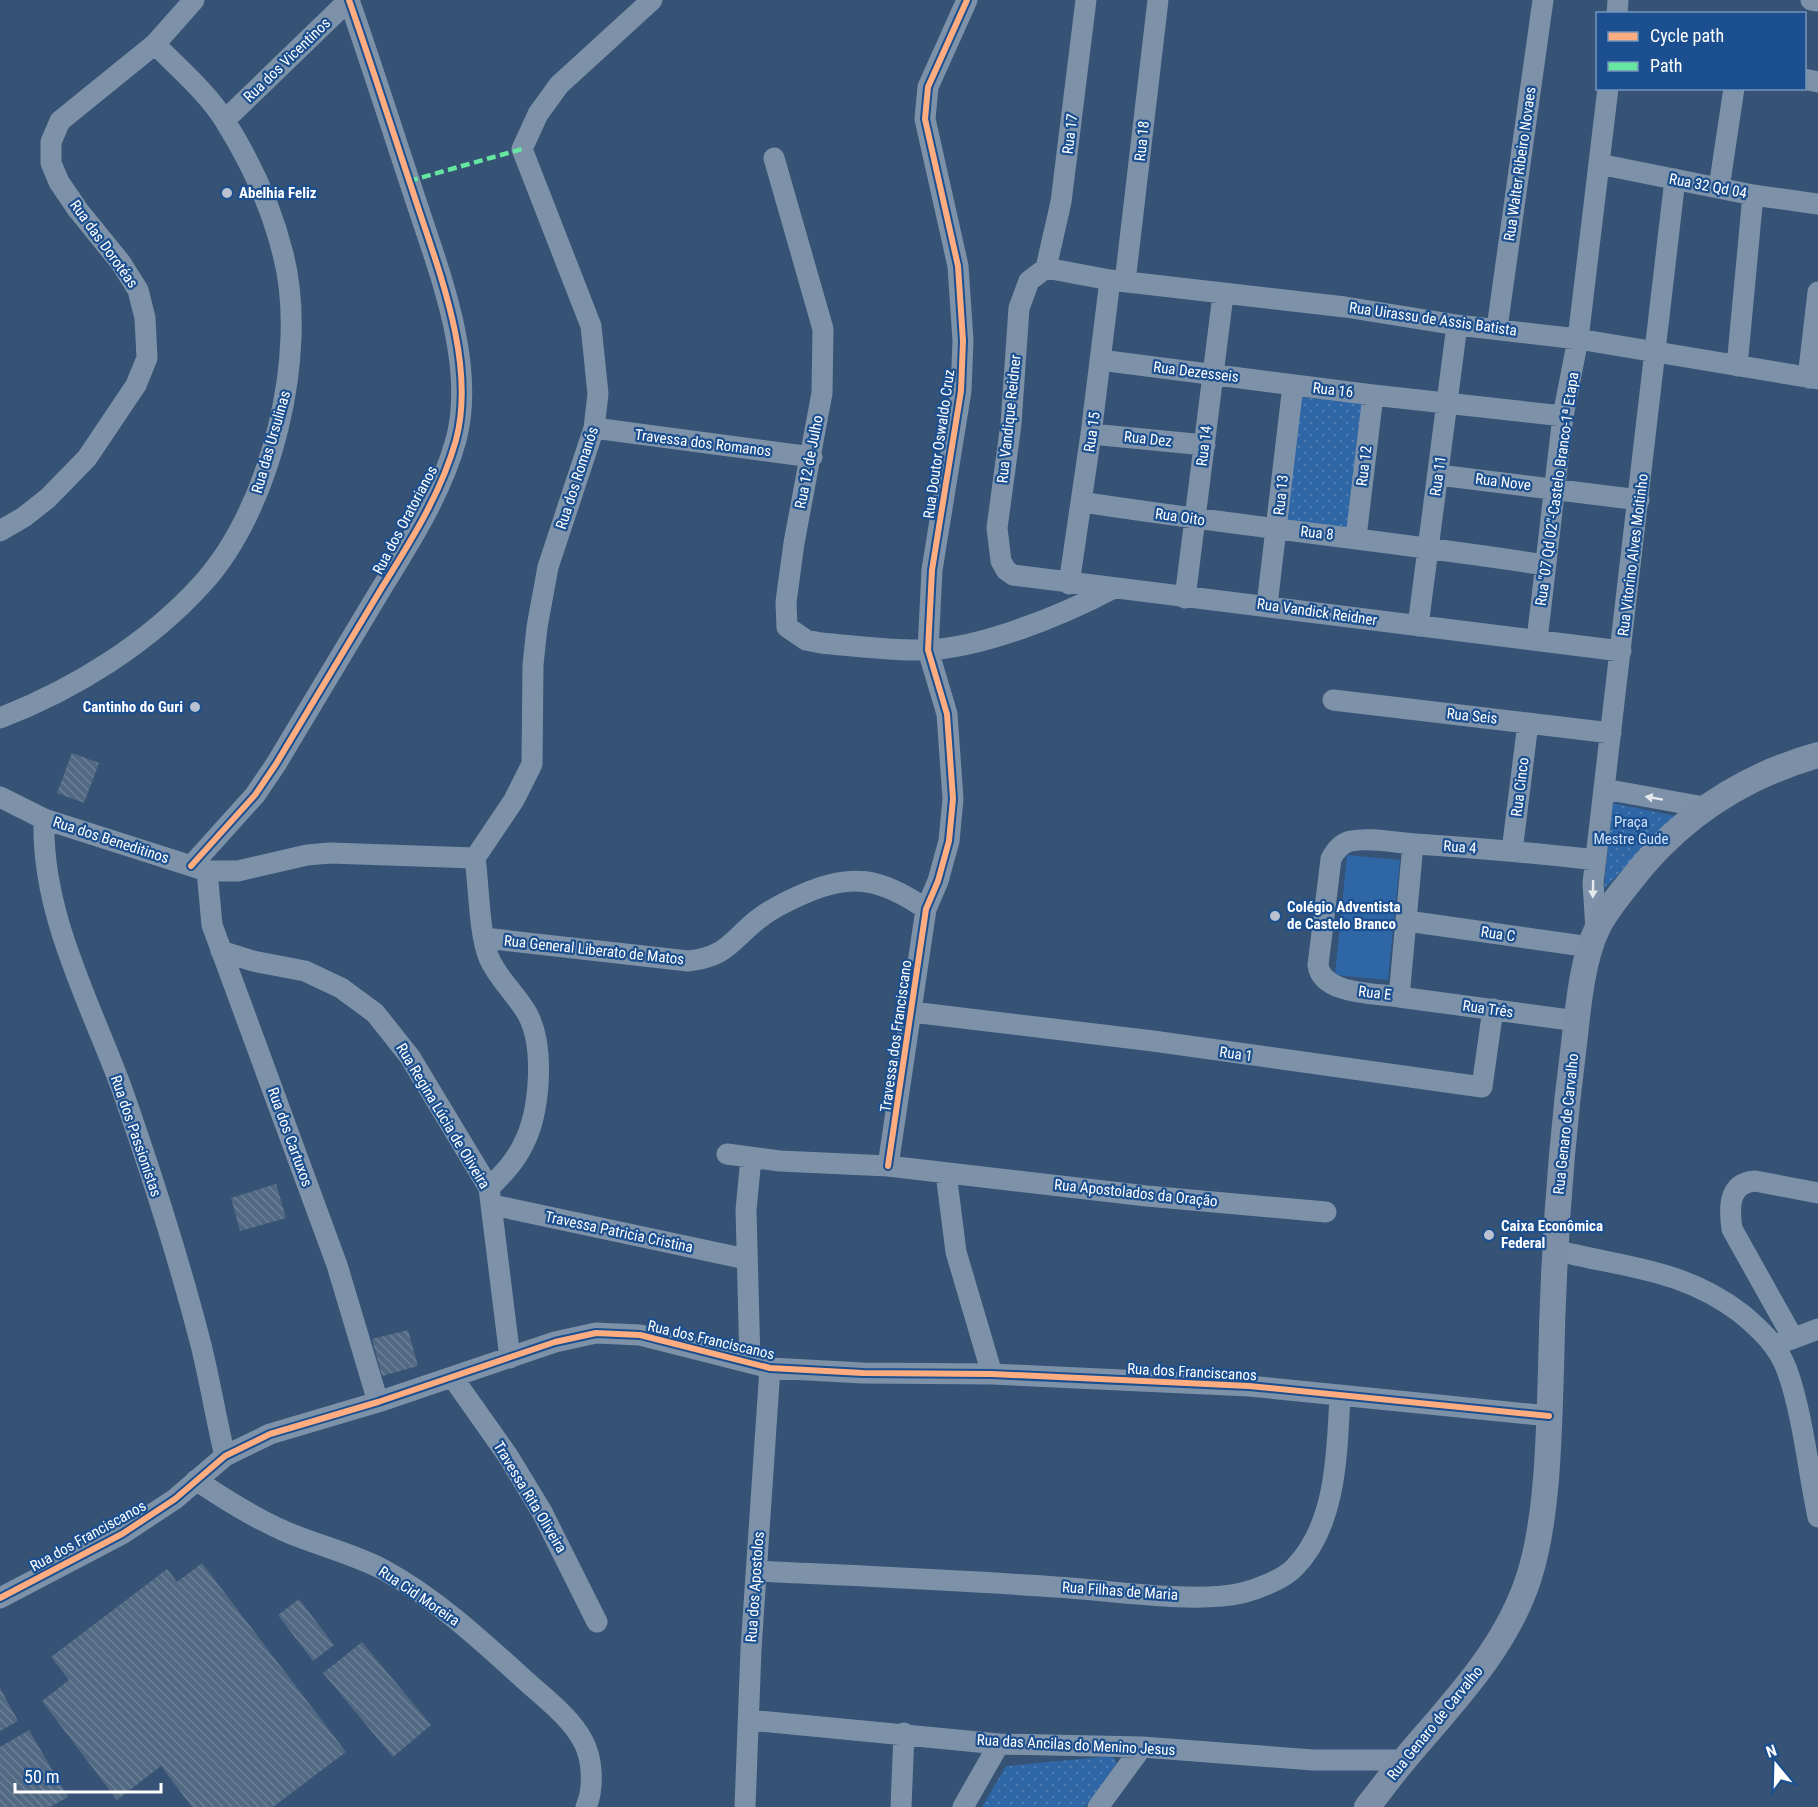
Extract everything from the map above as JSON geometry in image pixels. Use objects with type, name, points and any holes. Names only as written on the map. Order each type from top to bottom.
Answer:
[{"type":"main road","points":[[1593,938],[1640,868],[1704,807],[1760,775],[1818,755]]},
{"type":"main road","name":"Rua Genaro de Carvalho","points":[[1367,1807],[1404,1760],[1467,1688],[1493,1651],[1529,1578],[1544,1490],[1555,1250],[1567,1097],[1577,1021],[1593,938]]},
{"type":"street","name":"Rua das Dorotéas","points":[[0,531],[24,517],[72,475],[101,439],[143,372],[147,339],[138,290],[122,263],[59,182],[51,163],[51,142],[60,122],[155,44],[194,0]]},
{"type":"street","name":"Rua dos Vicentinos","points":[[225,120],[349,0]]},
{"type":"street","name":"Rua dos Oratorianos","points":[[199,868],[276,764],[412,538],[447,467],[456,438],[459,416],[459,351],[451,315],[386,105],[349,0]]},
{"type":"street","name":"Rua dos Romanós","points":[[475,858],[514,800],[532,764],[533,665],[548,567],[594,429],[598,394],[591,326],[578,286],[531,177],[522,149],[538,114],[559,86],[652,0]]},
{"type":"street","name":"Rua Doutor Oswaldo Cruz","points":[[926,909],[938,881],[949,841],[953,799],[947,714],[928,650],[932,570],[961,392],[963,341],[958,266],[927,136],[926,101],[928,87],[967,0]]},
{"type":"street","name":"Rua 17","points":[[1046,268],[1061,202],[1086,0]]},
{"type":"street","name":"Rua 18","points":[[1118,281],[1158,0]]},
{"type":"street","name":"Rua Walter Ribeiro Novaes","points":[[1497,328],[1543,0]]},
{"type":"street","points":[[1810,0],[1818,1]]},
{"type":"street","name":"Rua das Ursulinas","points":[[0,718],[68,685],[143,638],[204,582],[230,548],[251,509],[270,457],[286,398],[290,326],[288,289],[284,255],[272,219],[225,120],[155,44]]},
{"type":"street","name":"Rua \"07 Qd 02\"-Castelo Branco-1ª Etapa","points":[[1537,640],[1563,416],[1578,339],[1608,90]]},
{"type":"street","points":[[1719,188],[1734,90]]},
{"type":"street","name":"Rua 12 de Julho","points":[[774,158],[823,329],[822,393],[812,457],[801,495],[786,602],[787,627],[806,639],[821,643],[928,650]]},
{"type":"street","name":"Rua 32 Qd 04","points":[[1599,164],[1754,195],[1818,204]]},
{"type":"street","name":"Rua Vitorino Alves Moitinho","points":[[1593,938],[1593,883],[1675,179]]},
{"type":"street","points":[[1737,366],[1754,195]]},
{"type":"street","name":"Rua Uirassu de Assis Batista","points":[[1046,268],[1118,281],[1223,295],[1345,307],[1458,325],[1578,339],[1813,379]]},
{"type":"street","name":"Rua Vandique Reidner","points":[[1013,575],[1006,570],[1001,561],[997,528],[1011,424],[1020,308],[1029,281],[1046,268]]},
{"type":"street","name":"Rua 15","points":[[1069,584],[1100,360],[1118,281]]},
{"type":"street","points":[[1813,379],[1818,292]]},
{"type":"street","name":"Rua 14","points":[[1185,598],[1223,295]]},
{"type":"street","name":"Rua 11","points":[[1418,626],[1458,325]]},
{"type":"street","name":"Rua Dezesseis","points":[[1100,360],[1293,385]]},
{"type":"street","name":"Rua 16","points":[[1293,385],[1373,395]]},
{"type":"street","name":"Rua 13","points":[[1267,605],[1278,528],[1293,385]]},
{"type":"street","points":[[1373,395],[1563,416]]},
{"type":"street","name":"Rua 12","points":[[1356,537],[1373,395]]},
{"type":"street","name":"Travessa dos Romanos","points":[[594,429],[812,457]]},
{"type":"street","name":"Rua Dez","points":[[1091,434],[1204,445]]},
{"type":"street","name":"Rua Nove","points":[[1439,475],[1639,500]]},
{"type":"street","name":"Rua Oito","points":[[1082,502],[1195,520],[1278,528]]},
{"type":"street","name":"Rua 8","points":[[1278,528],[1356,537]]},
{"type":"street","points":[[1356,537],[1545,565]]},
{"type":"street","name":"Rua Vandick Reidner","points":[[1013,575],[1069,584],[1267,605],[1621,651]]},
{"type":"street","points":[[928,650],[1008,632],[1080,606],[1112,589]]},
{"type":"street","name":"Rua Seis","points":[[1333,700],[1611,733]]},
{"type":"street","name":"Rua Cinco","points":[[1512,851],[1528,723]]},
{"type":"street","points":[[1604,789],[1704,807]]},
{"type":"street","name":"Rua dos Beneditinos","points":[[0,797],[44,819],[199,868],[238,872],[307,855],[330,853],[475,858]]},
{"type":"street","name":"Rua dos Passionistas","points":[[44,819],[46,869],[58,921],[123,1092],[164,1218],[201,1347],[225,1456]]},
{"type":"street","name":"Rua 4","points":[[1331,859],[1335,851],[1349,842],[1512,851],[1596,860]]},
{"type":"street","name":"Rua E","points":[[1331,859],[1319,972],[1330,984],[1339,987],[1399,997],[1413,844]]},
{"type":"street","points":[[475,858],[484,938],[489,958],[528,1016],[534,1034],[537,1059],[537,1095],[531,1130],[491,1196]]},
{"type":"street","name":"Rua dos Cartuxos","points":[[199,868],[212,925],[337,1265],[378,1402]]},
{"type":"street","name":"Rua General Liberato de Matos","points":[[484,938],[688,960],[712,957],[730,947],[755,922],[778,906],[823,885],[843,880],[862,879],[883,885],[926,909]]},
{"type":"street","name":"Travessa dos Franciscano","points":[[888,1166],[926,909]]},
{"type":"street","name":"Rua C","points":[[1407,921],[1593,938]]},
{"type":"street","name":"Rua Regina Lúcia de Oliveira","points":[[221,951],[321,977],[375,1013],[410,1057],[491,1196],[510,1358]]},
{"type":"street","name":"Rua Três","points":[[1399,997],[1577,1021]]},
{"type":"street","name":"Rua 1","points":[[912,1012],[1153,1041],[1482,1087],[1493,1009]]},
{"type":"street","name":"Rua Apostolados da Oração","points":[[727,1154],[751,1158],[888,1166],[1147,1196],[1326,1212]]},
{"type":"street","points":[[750,1362],[746,1210],[751,1158]]},
{"type":"street","points":[[946,1173],[956,1252],[992,1374]]},
{"type":"street","points":[[1818,1193],[1746,1182],[1730,1199],[1732,1229],[1784,1342],[1818,1517]]},
{"type":"street","name":"Travessa Patricia Cristina","points":[[491,1196],[746,1259]]},
{"type":"street","points":[[1555,1250],[1645,1269],[1688,1281],[1726,1302],[1754,1324],[1784,1342]]},
{"type":"street","points":[[1784,1342],[1818,1329]]},
{"type":"street","name":"Rua dos Franciscanos","points":[[0,1598],[152,1516],[225,1456],[270,1434],[453,1378],[574,1336],[614,1333],[640,1335],[770,1368],[992,1374],[1249,1386],[1549,1416]]},
{"type":"street","name":"Rua dos Apostolos","points":[[746,1807],[757,1571],[770,1368]]},
{"type":"street","name":"Travessa Rita Oliveira","points":[[453,1378],[508,1456],[542,1512],[597,1622]]},
{"type":"street","name":"Rua Filhas de Maria","points":[[757,1571],[1200,1597],[1243,1593],[1294,1569],[1308,1550],[1321,1525],[1331,1489],[1340,1395]]},
{"type":"street","name":"Rua Cid Moreira","points":[[196,1480],[236,1508],[383,1570],[439,1605],[472,1632],[541,1695],[584,1741],[590,1765],[591,1797],[586,1807]]},
{"type":"street","name":"Rua das Ancilas do Menino Jesus","points":[[749,1720],[904,1733],[999,1744],[1142,1747],[1313,1760],[1404,1760]]},
{"type":"street","points":[[901,1807],[904,1733]]},
{"type":"street","points":[[963,1807],[999,1744]]},
{"type":"street","points":[[1098,1807],[1142,1747]]},
{"type":"green space","points":[[1300,397],[1363,403],[1349,529],[1286,523]]},
{"type":"green space","name":"Praça Mestre Gude","points":[[1612,803],[1676,816],[1604,889]]},
{"type":"green space","points":[[1347,855],[1400,860],[1388,980],[1335,975]]},
{"type":"green space","points":[[1113,1756],[1117,1763],[1085,1807],[982,1807],[1006,1766]]},
{"type":"building","points":[[72,753],[99,763],[84,803],[57,793]]},
{"type":"building","points":[[276,1184],[286,1218],[240,1231],[231,1198]]},
{"type":"building","points":[[408,1330],[418,1366],[382,1376],[372,1339]]},
{"type":"building","points":[[202,1563],[346,1752],[273,1807],[192,1807],[161,1766],[117,1800],[42,1701],[69,1680],[51,1657],[167,1569],[177,1582]]},
{"type":"building","points":[[299,1599],[334,1645],[313,1661],[278,1615]]},
{"type":"building","points":[[362,1642],[431,1725],[393,1757],[323,1673]]},
{"type":"building","points":[[0,1688],[18,1721],[0,1731]]},
{"type":"building","points":[[29,1730],[68,1797],[50,1807],[0,1807],[0,1747]]},
{"type":"marked path","points":[[409,181],[522,149]]},
{"type":"cycle path","points":[[191,866],[255,795],[276,764],[424,517],[450,460],[456,440],[461,410],[461,378],[458,346],[451,313],[349,0]]},
{"type":"cycle path","points":[[888,1166],[926,909],[938,881],[949,841],[953,799],[947,714],[928,650],[932,570],[961,391],[963,341],[958,266],[925,119],[928,87],[967,0]]},
{"type":"cycle path","points":[[0,1598],[122,1534],[175,1499],[225,1456],[270,1434],[378,1402],[555,1342],[596,1333],[640,1335],[770,1368],[863,1373],[992,1374],[1249,1386],[1549,1416]]},
{"type":"place","name":"Abelhia Feliz","points":[[227,193]]},
{"type":"place","name":"Cantinho do Guri","points":[[195,707]]},
{"type":"place","name":"Colégio Adventista de Castelo Branco","points":[[1275,916]]},
{"type":"place","name":"Caixa Econômica Federal","points":[[1489,1235]]}]
